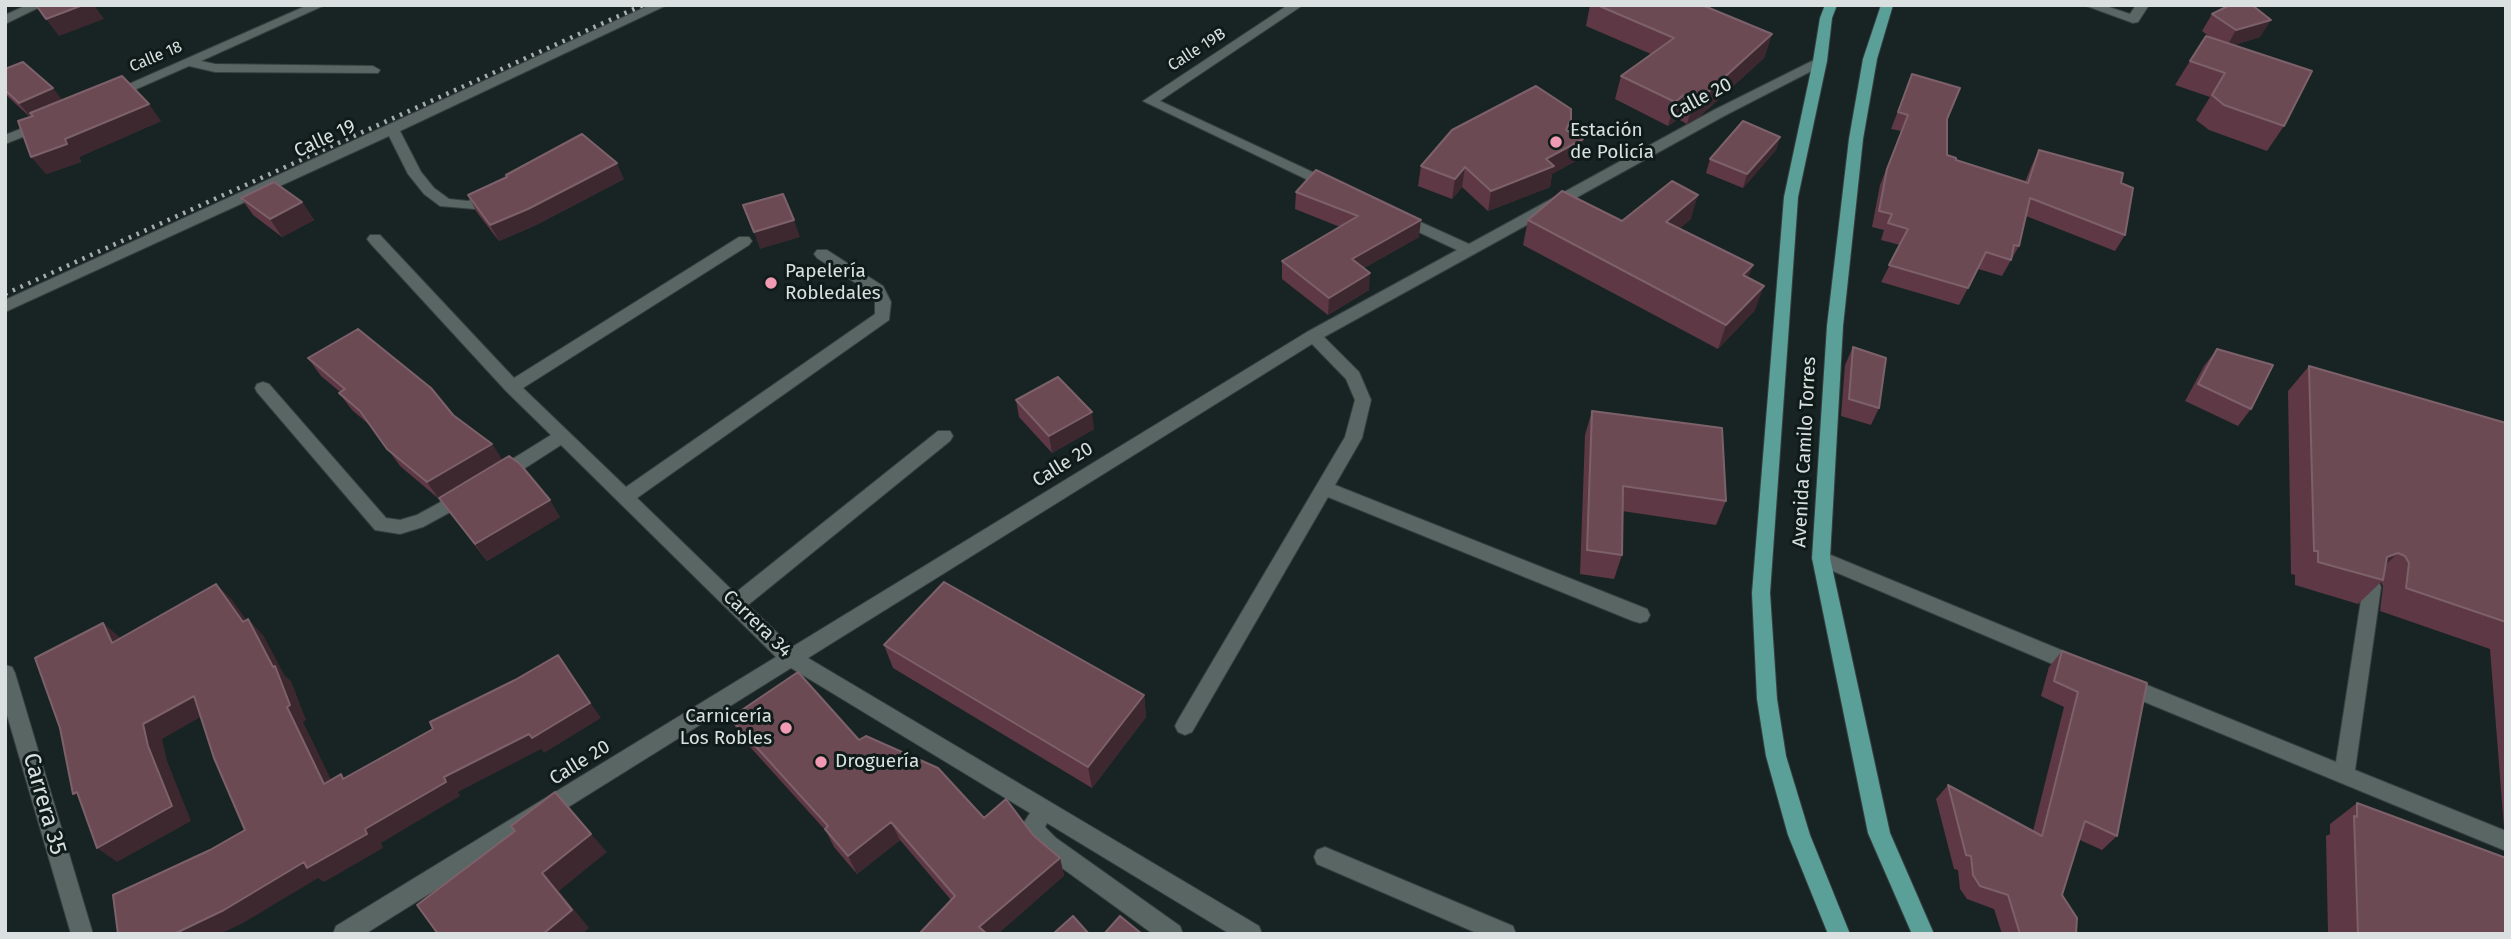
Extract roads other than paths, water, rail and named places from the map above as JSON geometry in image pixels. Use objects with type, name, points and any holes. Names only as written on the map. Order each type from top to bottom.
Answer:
[{"type":"main road","name":"Avenida Camilo Torres","points":[[1831,5],[1826,18],[1820,61],[1791,197],[1761,593],[1767,699],[1776,756],[1799,835],[1839,934]]},
{"type":"main road","name":"Avenida Camilo Torres","points":[[1886,5],[1870,59],[1856,139],[1835,326],[1821,558],[1879,833],[1923,934]]},
{"type":"street","name":"Calle 18","points":[[103,99],[319,5]]},
{"type":"street","name":"Calle 19","points":[[5,307],[661,5]]},
{"type":"street","name":"Calle 19B","points":[[1297,5],[1150,101],[1346,193]]},
{"type":"street","points":[[2091,5],[2133,19],[2143,5]]},
{"type":"street","points":[[5,20],[33,8]]},
{"type":"street","name":"Calle 20","points":[[348,933],[789,657],[1313,336],[1719,113],[1820,61]]},
{"type":"street","points":[[189,62],[215,68],[373,70]]},
{"type":"street","points":[[5,139],[54,119]]},
{"type":"street","points":[[392,129],[415,174],[429,191],[446,203],[470,206],[513,185]]},
{"type":"street","points":[[1383,210],[1469,250]]},
{"type":"street","name":"Carrera 34","points":[[375,239],[512,387],[789,657],[1238,931]]},
{"type":"street","points":[[512,387],[744,241]]},
{"type":"street","points":[[626,496],[883,316],[883,302],[877,290],[822,254]]},
{"type":"street","points":[[1185,726],[1353,438],[1363,400],[1353,376],[1313,336]]},
{"type":"street","points":[[263,388],[381,525],[400,527],[423,520],[564,435]]},
{"type":"street","points":[[735,604],[944,436]]},
{"type":"street","points":[[1324,488],[1640,615]]},
{"type":"street","points":[[1821,558],[2506,841]]},
{"type":"street","points":[[2344,775],[2372,587]]},
{"type":"street","name":"Carrera 35","points":[[5,674],[82,934]]},
{"type":"street","points":[[1044,811],[1034,824],[1035,832],[1048,845],[1172,934]]},
{"type":"street","points":[[1325,857],[1505,934]]},
{"type":"railway","points":[[5,294],[643,5]]},
{"type":"place","name":"Estación de Policía","points":[[1556,142]]},
{"type":"place","name":"Papelería Robledales","points":[[771,283]]},
{"type":"place","name":"Carnicería Los Robles","points":[[786,728]]},
{"type":"place","name":"Droguería","points":[[821,762]]}]
